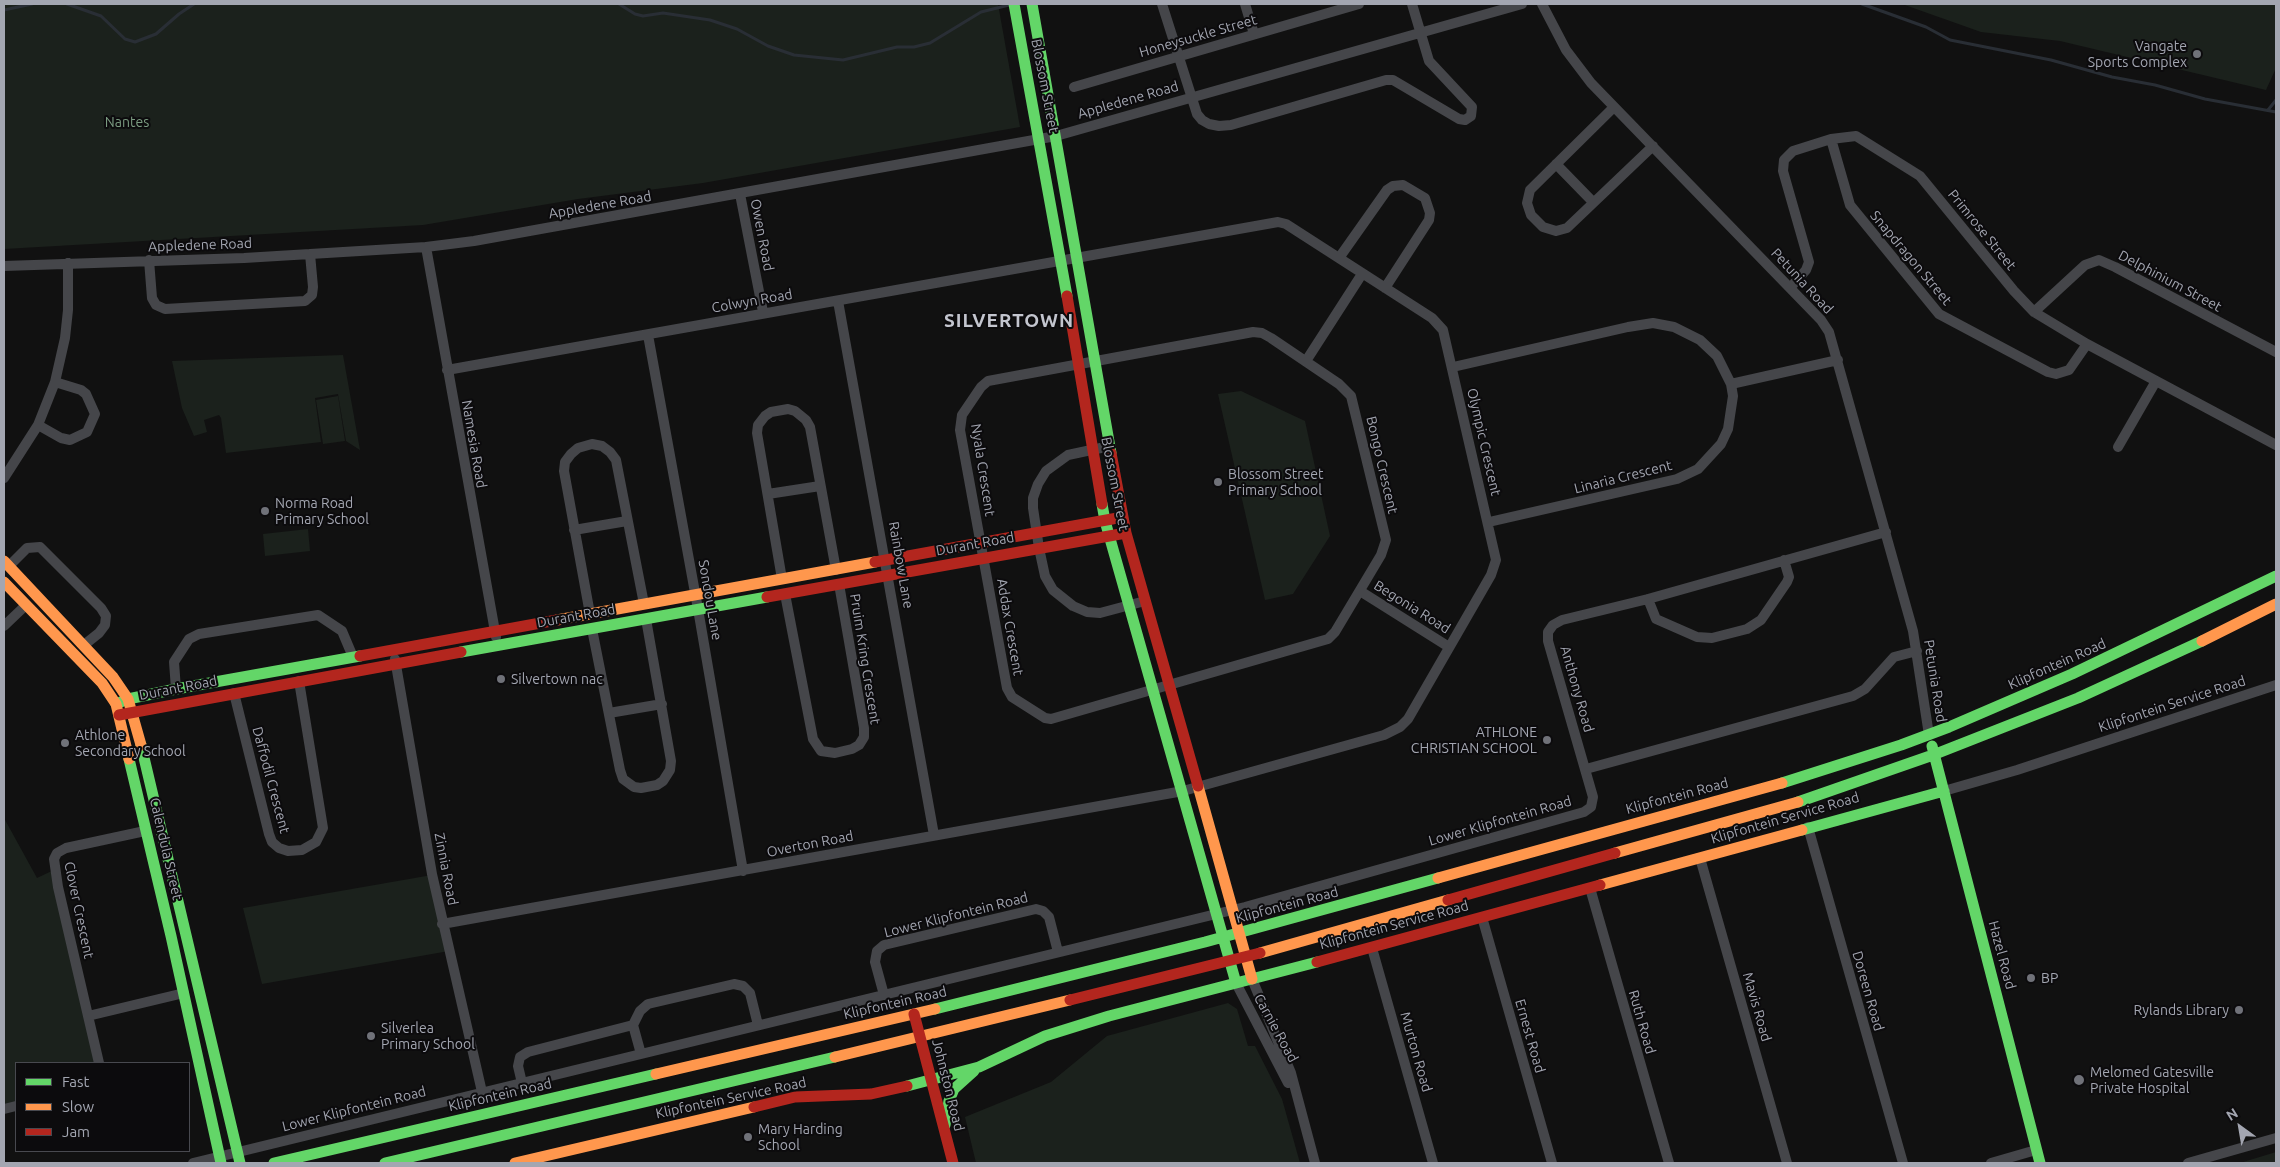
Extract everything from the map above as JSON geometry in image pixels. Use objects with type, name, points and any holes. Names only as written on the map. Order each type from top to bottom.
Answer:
[{"type":"street","name":"Blossom Street","points":[[1014,4],[1109,536],[1230,961]]},
{"type":"street","name":"Blossom Street","points":[[1032,4],[1126,533],[1246,957]]},
{"type":"street","points":[[1162,4],[1191,97]]},
{"type":"street","points":[[1245,4],[1254,34]]},
{"type":"street","name":"Honeysuckle Street","points":[[1074,87],[1359,4]]},
{"type":"street","points":[[1412,4],[1420,32]]},
{"type":"street","name":"Appledene Road","points":[[4,266],[310,254],[426,247],[474,241],[1056,136],[1522,4]]},
{"type":"street","name":"Petunia Road","points":[[1542,4],[1566,50],[1586,77],[1821,320],[1829,332],[1886,532],[1917,651],[1929,735]]},
{"type":"street","name":"Appledene Road","points":[[1191,97],[1202,120],[1219,126],[1231,125],[1381,81],[1393,80],[1459,119],[1465,120],[1471,116],[1472,106],[1429,61],[1420,32]]},
{"type":"street","points":[[1614,107],[1530,190],[1527,203],[1531,215],[1543,227],[1556,231],[1566,228],[1652,146]]},
{"type":"street","name":"Primrose Street","points":[[1790,288],[1806,270],[1808,262],[1783,171],[1784,160],[1793,151],[1830,139],[1856,136],[1920,176],[2014,291],[2034,312],[2087,344],[2276,444]]},
{"type":"street","name":"Snapdragon Street","points":[[1830,139],[1850,205],[1939,314],[2048,372],[2056,374],[2069,370],[2087,344]]},
{"type":"street","points":[[1556,164],[1593,202]]},
{"type":"street","points":[[1339,258],[1387,190],[1393,186],[1403,185],[1425,198],[1430,213],[1429,220],[1385,288]]},
{"type":"street","name":"Owen Road","points":[[740,194],[763,312]]},
{"type":"street","name":"Olympic Crescent","points":[[1061,260],[1278,222],[1286,224],[1438,323],[1447,342],[1496,552],[1495,566],[1450,647],[1408,719],[1393,731],[1183,791]]},
{"type":"street","name":"Namesia Road","points":[[426,247],[498,645]]},
{"type":"street","points":[[149,260],[152,298],[156,305],[164,309],[305,301],[312,294],[313,286],[310,254]]},
{"type":"street","name":"Colwyn Road","points":[[447,370],[1061,260]]},
{"type":"street","name":"Delphinium Street","points":[[2034,312],[2085,264],[2099,260],[2115,266],[2276,352]]},
{"type":"street","points":[[4,478],[38,425],[55,382],[65,338],[68,310],[68,263]]},
{"type":"street","points":[[1306,361],[1362,274]]},
{"type":"street","name":"Rainbow Lane","points":[[838,300],[889,574],[934,835]]},
{"type":"street","name":"Linaria Crescent","points":[[1452,367],[1653,323],[1674,327],[1700,340],[1717,356],[1731,384],[1732,414],[1728,429],[1721,444],[1698,469],[1677,479],[1489,522]]},
{"type":"street","name":"Bongo Crescent","points":[[1094,361],[1253,332],[1262,333],[1271,338],[1347,390],[1353,401],[1386,540],[1381,555],[1360,591],[1335,632],[1328,639],[1170,686]]},
{"type":"street","name":"Sondou Lane","points":[[648,335],[696,595],[743,871]]},
{"type":"street","points":[[1731,384],[1838,360]]},
{"type":"street","name":"Nyala Crescent","points":[[984,558],[960,430],[962,415],[981,387],[988,381],[1094,361]]},
{"type":"street","points":[[2118,447],[2156,381]]},
{"type":"street","points":[[38,425],[61,438],[70,440],[87,432],[95,414],[86,394],[81,390],[55,382]]},
{"type":"street","points":[[782,579],[757,433],[758,425],[771,412],[788,409],[795,411],[810,426],[836,570]]},
{"type":"street","points":[[590,614],[564,471],[565,462],[578,448],[592,444],[602,446],[616,460],[644,604]]},
{"type":"street","points":[[1110,446],[1068,455],[1046,471],[1038,484],[1033,508],[1045,576],[1054,590],[1073,606],[1086,612],[1100,613],[1145,601]]},
{"type":"street","points":[[768,494],[820,486]]},
{"type":"street","name":"Durant Road","points":[[117,710],[128,699],[176,689],[1123,517]]},
{"type":"street","points":[[574,530],[627,521]]},
{"type":"street","name":"Anthony Road","points":[[1586,769],[1548,641],[1548,632],[1553,625],[1562,620],[1648,599],[1886,532]]},
{"type":"street","name":"Durant Road","points":[[117,710],[133,712],[498,645],[592,630],[646,618],[889,574],[1126,533]]},
{"type":"street","name":"Calendula Street","points":[[84,646],[105,625],[106,616],[102,608],[40,547],[27,548],[6,564],[113,677],[128,699],[133,712],[238,1158]]},
{"type":"street","name":"Addax Crescent","points":[[984,558],[1007,688],[1012,697],[1051,720],[1170,686]]},
{"type":"street","points":[[1648,599],[1656,619],[1697,637],[1712,638],[1747,629],[1761,620],[1787,582],[1789,577],[1784,560]]},
{"type":"street","name":"Klipfontein Road","points":[[274,1163],[914,1014],[1240,933],[1810,775],[1929,735],[2080,670],[2276,576]]},
{"type":"street","name":"Calendula Street","points":[[4,582],[102,683],[117,710],[171,936],[220,1160]]},
{"type":"street","name":"Pruim Kring Crescent","points":[[785,594],[813,739],[821,751],[835,753],[852,749],[859,745],[864,737],[839,584]]},
{"type":"street","name":"Begonia Road","points":[[1360,591],[1450,647]]},
{"type":"street","points":[[386,1163],[920,1037],[1246,957],[1807,799],[1934,755],[2078,698],[2181,651],[2276,604]]},
{"type":"street","points":[[4,626],[26,605]]},
{"type":"street","name":"Durant Road","points":[[176,689],[174,662],[189,639],[199,634],[318,615],[342,631],[353,657]]},
{"type":"street","points":[[592,630],[620,770],[629,784],[641,788],[663,781],[670,770],[671,760],[646,618]]},
{"type":"street","name":"Zinnia Road","points":[[394,649],[395,664],[442,924],[482,1092]]},
{"type":"street","points":[[1586,769],[1853,696],[1865,689],[1894,657],[1917,651]]},
{"type":"street","points":[[265,672],[267,687]]},
{"type":"street","name":"Daffodil Crescent","points":[[234,693],[268,834],[272,842],[279,848],[288,851],[302,850],[316,842],[323,828],[299,681]]},
{"type":"street","name":"Klipfontein Service Road","points":[[515,1163],[794,1097],[871,1094],[979,1067],[1045,1036],[1071,1028],[1372,948],[1944,791],[2017,770],[2276,685]]},
{"type":"street","points":[[609,713],[662,704]]},
{"type":"street","name":"Hazel Road","points":[[1929,735],[2040,1163]]},
{"type":"street","name":"Lower Klipfontein Road","points":[[193,1163],[238,1158],[482,1092],[1233,909],[1584,812],[1594,802],[1586,769]]},
{"type":"street","name":"Overton Road","points":[[442,924],[1183,791]]},
{"type":"street","name":"Doreen Road","points":[[1808,827],[1903,1163]]},
{"type":"street","name":"Clover Crescent","points":[[99,1062],[58,887],[54,859],[57,853],[66,848],[145,831]]},
{"type":"street","name":"Mavis Road","points":[[1700,858],[1787,1163]]},
{"type":"street","name":"Ruth Road","points":[[1590,888],[1669,1163]]},
{"type":"street","name":"Lower Klipfontein Road","points":[[884,995],[875,962],[877,952],[884,945],[1036,909],[1043,911],[1049,917],[1058,952]]},
{"type":"street","name":"Ernest Road","points":[[1482,917],[1552,1163]]},
{"type":"street","points":[[171,936],[184,933]]},
{"type":"street","name":"Murton Road","points":[[1372,948],[1433,1163]]},
{"type":"street","name":"Carnie Road","points":[[1246,957],[1252,979],[1291,1073],[1299,1109],[1315,1163]]},
{"type":"street","name":"Carnie Road","points":[[1230,961],[1236,983],[1276,1058],[1299,1109]]},
{"type":"street","points":[[641,1054],[633,1025],[640,1011],[648,1004],[734,984],[743,986],[750,993],[758,1025]]},
{"type":"street","points":[[88,1016],[184,993]]},
{"type":"street","name":"Johnston Road","points":[[914,1014],[953,1163]]},
{"type":"street","points":[[522,1083],[518,1066],[520,1057],[528,1052],[633,1025]]},
{"type":"street","points":[[944,1130],[949,1101],[954,1089],[979,1067]]},
{"type":"street","points":[[2188,1163],[2276,1138]]},
{"type":"street","points":[[1991,1163],[2036,1150]]},
{"type":"green space","name":"Nantes","points":[[4,4],[998,4],[1020,127],[703,183],[578,199],[423,225],[4,249]]},
{"type":"green space","name":"Vangate Sports Complex","points":[[1902,4],[2276,4],[2276,68],[2266,90],[2060,41],[1981,32]]},
{"type":"green space","points":[[343,355],[360,450],[346,441],[338,394],[315,398],[321,442],[226,453],[219,415],[204,420],[207,432],[194,436],[182,408],[172,361]]},
{"type":"green space","points":[[1241,391],[1305,421],[1330,536],[1293,594],[1265,600],[1218,394]]},
{"type":"green space","points":[[338,396],[345,441],[323,444],[316,400]]},
{"type":"green space","points":[[308,529],[310,551],[265,556],[263,534]]},
{"type":"green space","points":[[4,818],[37,878],[54,870],[99,1062],[15,1062],[15,1106],[4,1108]]},
{"type":"green space","points":[[432,875],[449,951],[262,984],[243,908]]},
{"type":"green space","points":[[1228,1003],[1237,1009],[1248,1046],[1255,1046],[1282,1099],[1300,1163],[976,1163],[965,1117],[1051,1082],[1107,1036]]},
{"type":"green space","points":[[2276,1152],[2276,1163],[2240,1163]]},
{"type":"waterway","points":[[4,10],[32,4]]},
{"type":"waterway","points":[[67,4],[101,16],[125,39],[135,42],[156,34],[194,4]]},
{"type":"waterway","points":[[619,4],[635,14],[643,16],[663,13],[710,20],[737,29],[768,46],[794,55],[843,60],[897,47],[914,47],[930,43],[981,12],[1009,5]]},
{"type":"waterway","points":[[1862,4],[1926,27],[1950,40],[2051,60],[2112,77],[2155,85],[2205,99],[2276,112]]},
{"type":"waterway","points":[[2268,110],[2276,100]]},
{"type":"traffic: fast","points":[[1014,4],[1067,296]]},
{"type":"traffic: fast","points":[[1032,4],[1111,453]]},
{"type":"traffic: fast","points":[[1102,504],[1105,521],[1236,983]]},
{"type":"traffic: fast","points":[[1782,783],[1901,745],[1949,727],[2072,674],[2276,576]]},
{"type":"traffic: fast","points":[[461,652],[767,597]]},
{"type":"traffic: fast","points":[[1798,802],[1933,755],[2078,698],[2202,641]]},
{"type":"traffic: fast","points":[[116,704],[128,699],[176,689],[360,656]]},
{"type":"traffic: fast","points":[[141,745],[240,1163]]},
{"type":"traffic: fast","points":[[1932,746],[2040,1163]]},
{"type":"traffic: fast","points":[[129,759],[171,936],[221,1163]]},
{"type":"traffic: fast","points":[[1802,830],[1944,791]]},
{"type":"traffic: fast","points":[[935,1009],[1205,942],[1438,878]]},
{"type":"traffic: fast","points":[[907,1086],[979,1067],[1045,1036],[1109,1016],[1317,962]]},
{"type":"traffic: fast","points":[[385,1163],[835,1057]]},
{"type":"traffic: fast","points":[[945,1125],[949,1101],[954,1089],[974,1071]]},
{"type":"traffic: fast","points":[[274,1163],[656,1074]]},
{"type":"traffic: slow","points":[[4,561],[113,677],[128,699],[141,745]]},
{"type":"traffic: slow","points":[[557,620],[875,562]]},
{"type":"traffic: slow","points":[[4,582],[102,683],[116,704],[129,759]]},
{"type":"traffic: slow","points":[[2202,641],[2276,604]]},
{"type":"traffic: slow","points":[[1438,878],[1782,783]]},
{"type":"traffic: slow","points":[[1198,786],[1252,979]]},
{"type":"traffic: slow","points":[[1615,853],[1798,802]]},
{"type":"traffic: slow","points":[[1600,885],[1802,830]]},
{"type":"traffic: slow","points":[[1260,953],[1448,900]]},
{"type":"traffic: slow","points":[[835,1057],[1070,1000]]},
{"type":"traffic: slow","points":[[656,1074],[935,1009]]},
{"type":"traffic: slow","points":[[515,1163],[754,1107]]},
{"type":"traffic: jam","points":[[1067,296],[1102,504]]},
{"type":"traffic: jam","points":[[1111,453],[1126,533],[1198,786]]},
{"type":"traffic: jam","points":[[875,562],[1123,517]]},
{"type":"traffic: jam","points":[[767,597],[1126,533]]},
{"type":"traffic: jam","points":[[360,656],[557,620]]},
{"type":"traffic: jam","points":[[119,715],[461,652]]},
{"type":"traffic: jam","points":[[1448,900],[1615,853]]},
{"type":"traffic: jam","points":[[1317,962],[1600,885]]},
{"type":"traffic: jam","points":[[1070,1000],[1260,953]]},
{"type":"traffic: jam","points":[[914,1014],[953,1163]]},
{"type":"traffic: jam","points":[[754,1107],[795,1097],[871,1094],[907,1086]]},
{"type":"place","name":"Vangate Sports Complex","points":[[2197,54]]},
{"type":"place","name":"Blossom Street Primary School","points":[[1218,482]]},
{"type":"place","name":"Norma Road Primary School","points":[[265,511]]},
{"type":"place","name":"Silvertown nac","points":[[501,679]]},
{"type":"place","name":"ATHLONE CHRISTIAN SCHOOL","points":[[1547,740]]},
{"type":"place","name":"Athlone Secondary School","points":[[65,743]]},
{"type":"place","name":"BP","points":[[2031,978]]},
{"type":"place","name":"Rylands Library","points":[[2239,1010]]},
{"type":"place","name":"Silverlea Primary School","points":[[371,1036]]},
{"type":"place","name":"Melomed Gatesville Private Hospital","points":[[2079,1080]]},
{"type":"place","name":"Mary Harding School","points":[[748,1137]]},
{"type":"district","name":"SILVERTOWN","points":[[1009,321]]}]
